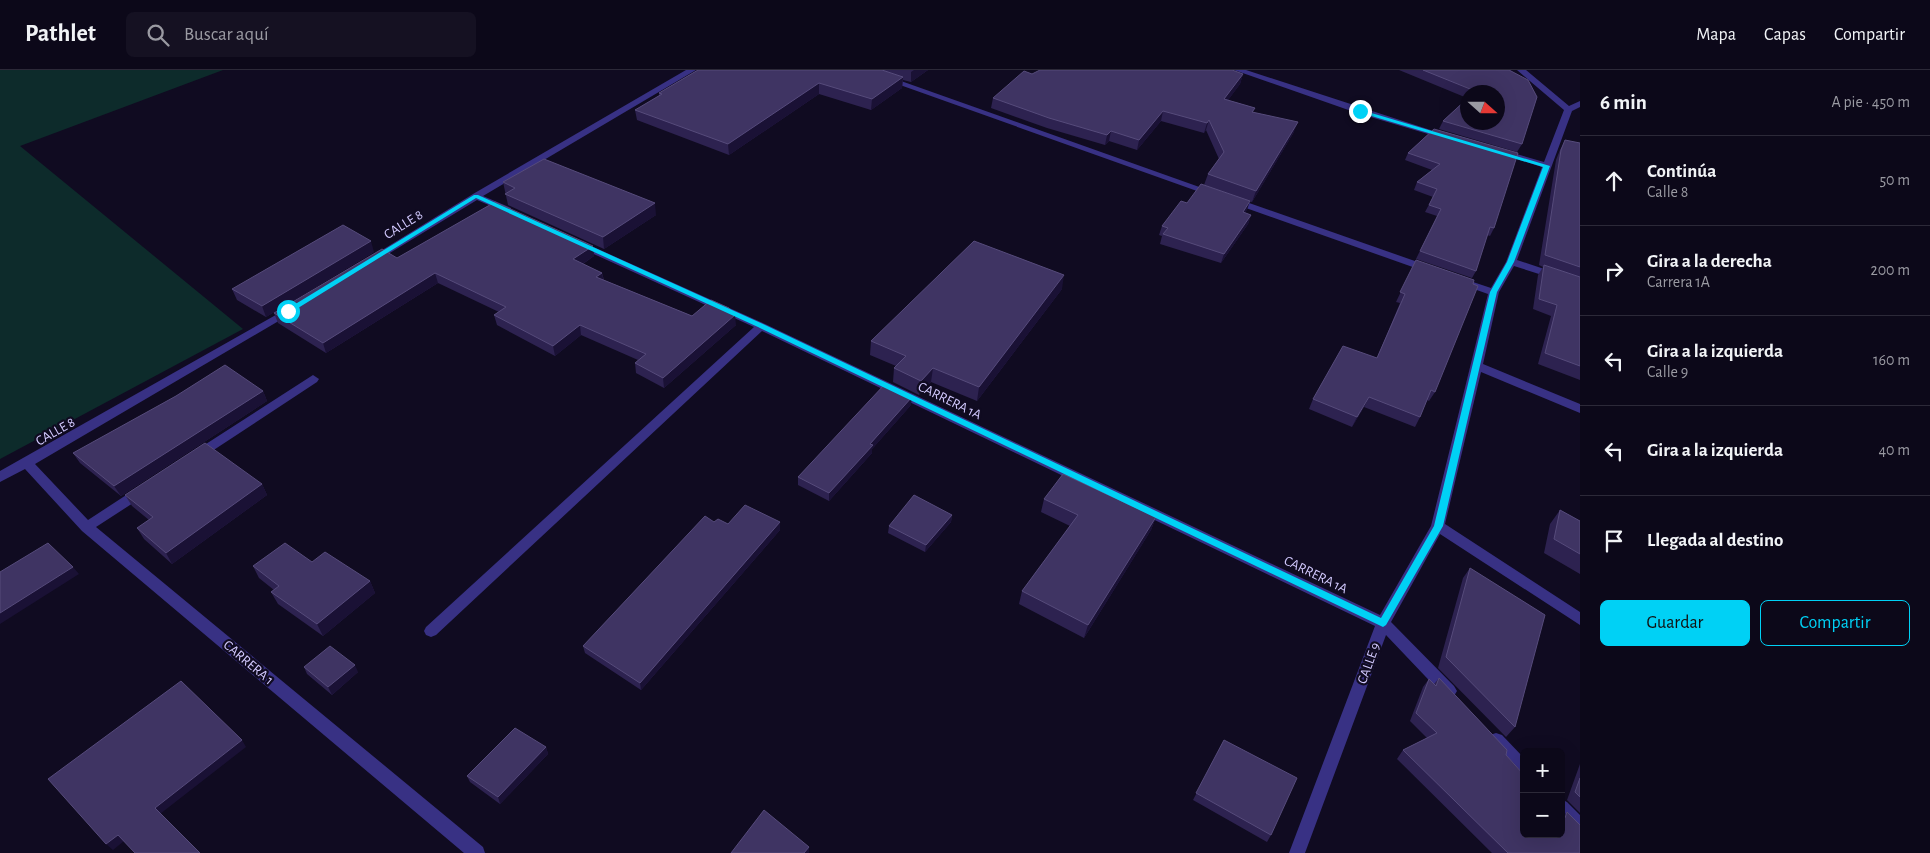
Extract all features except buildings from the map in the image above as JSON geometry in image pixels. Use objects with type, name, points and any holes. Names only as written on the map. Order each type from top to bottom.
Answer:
[{"type":"street","name":"CALLE 8","points":[[361,266],[476,196],[692,70]]},
{"type":"street","points":[[862,70],[1437,272]]},
{"type":"street","points":[[1238,70],[1360,111],[1454,138]]},
{"type":"street","points":[[1521,70],[1568,109],[1580,104]]},
{"type":"street","name":"CALLE 9","points":[[1297,853],[1383,623],[1438,526],[1494,292],[1511,262],[1568,109]]},
{"type":"street","points":[[1491,149],[1547,166]]},
{"type":"street","points":[[476,196],[520,216]]},
{"type":"street","name":"CARRERA 1A","points":[[565,236],[761,326],[1383,623]]},
{"type":"street","points":[[1511,262],[1580,284]]},
{"type":"street","points":[[1456,279],[1494,292]]},
{"type":"street","name":"CALLE 8","points":[[0,477],[27,464],[296,306]]},
{"type":"street","points":[[432,631],[761,326]]},
{"type":"street","points":[[1475,365],[1580,409]]},
{"type":"street","points":[[184,464],[314,379]]},
{"type":"street","name":"CARRERA 1","points":[[27,464],[87,527],[477,853]]},
{"type":"street","points":[[87,527],[152,484]]},
{"type":"street","points":[[1438,526],[1580,619]]},
{"type":"street","points":[[1383,623],[1456,699]]},
{"type":"street","points":[[1483,727],[1520,765]]},
{"type":"street","points":[[1565,811],[1580,827]]},
{"type":"green space","points":[[0,70],[223,70],[20,146],[243,329],[0,459]]},
{"type":"route","points":[[288,311],[476,196],[761,326],[1383,623],[1438,526],[1494,292],[1511,262],[1547,166],[1360,111]]}]
